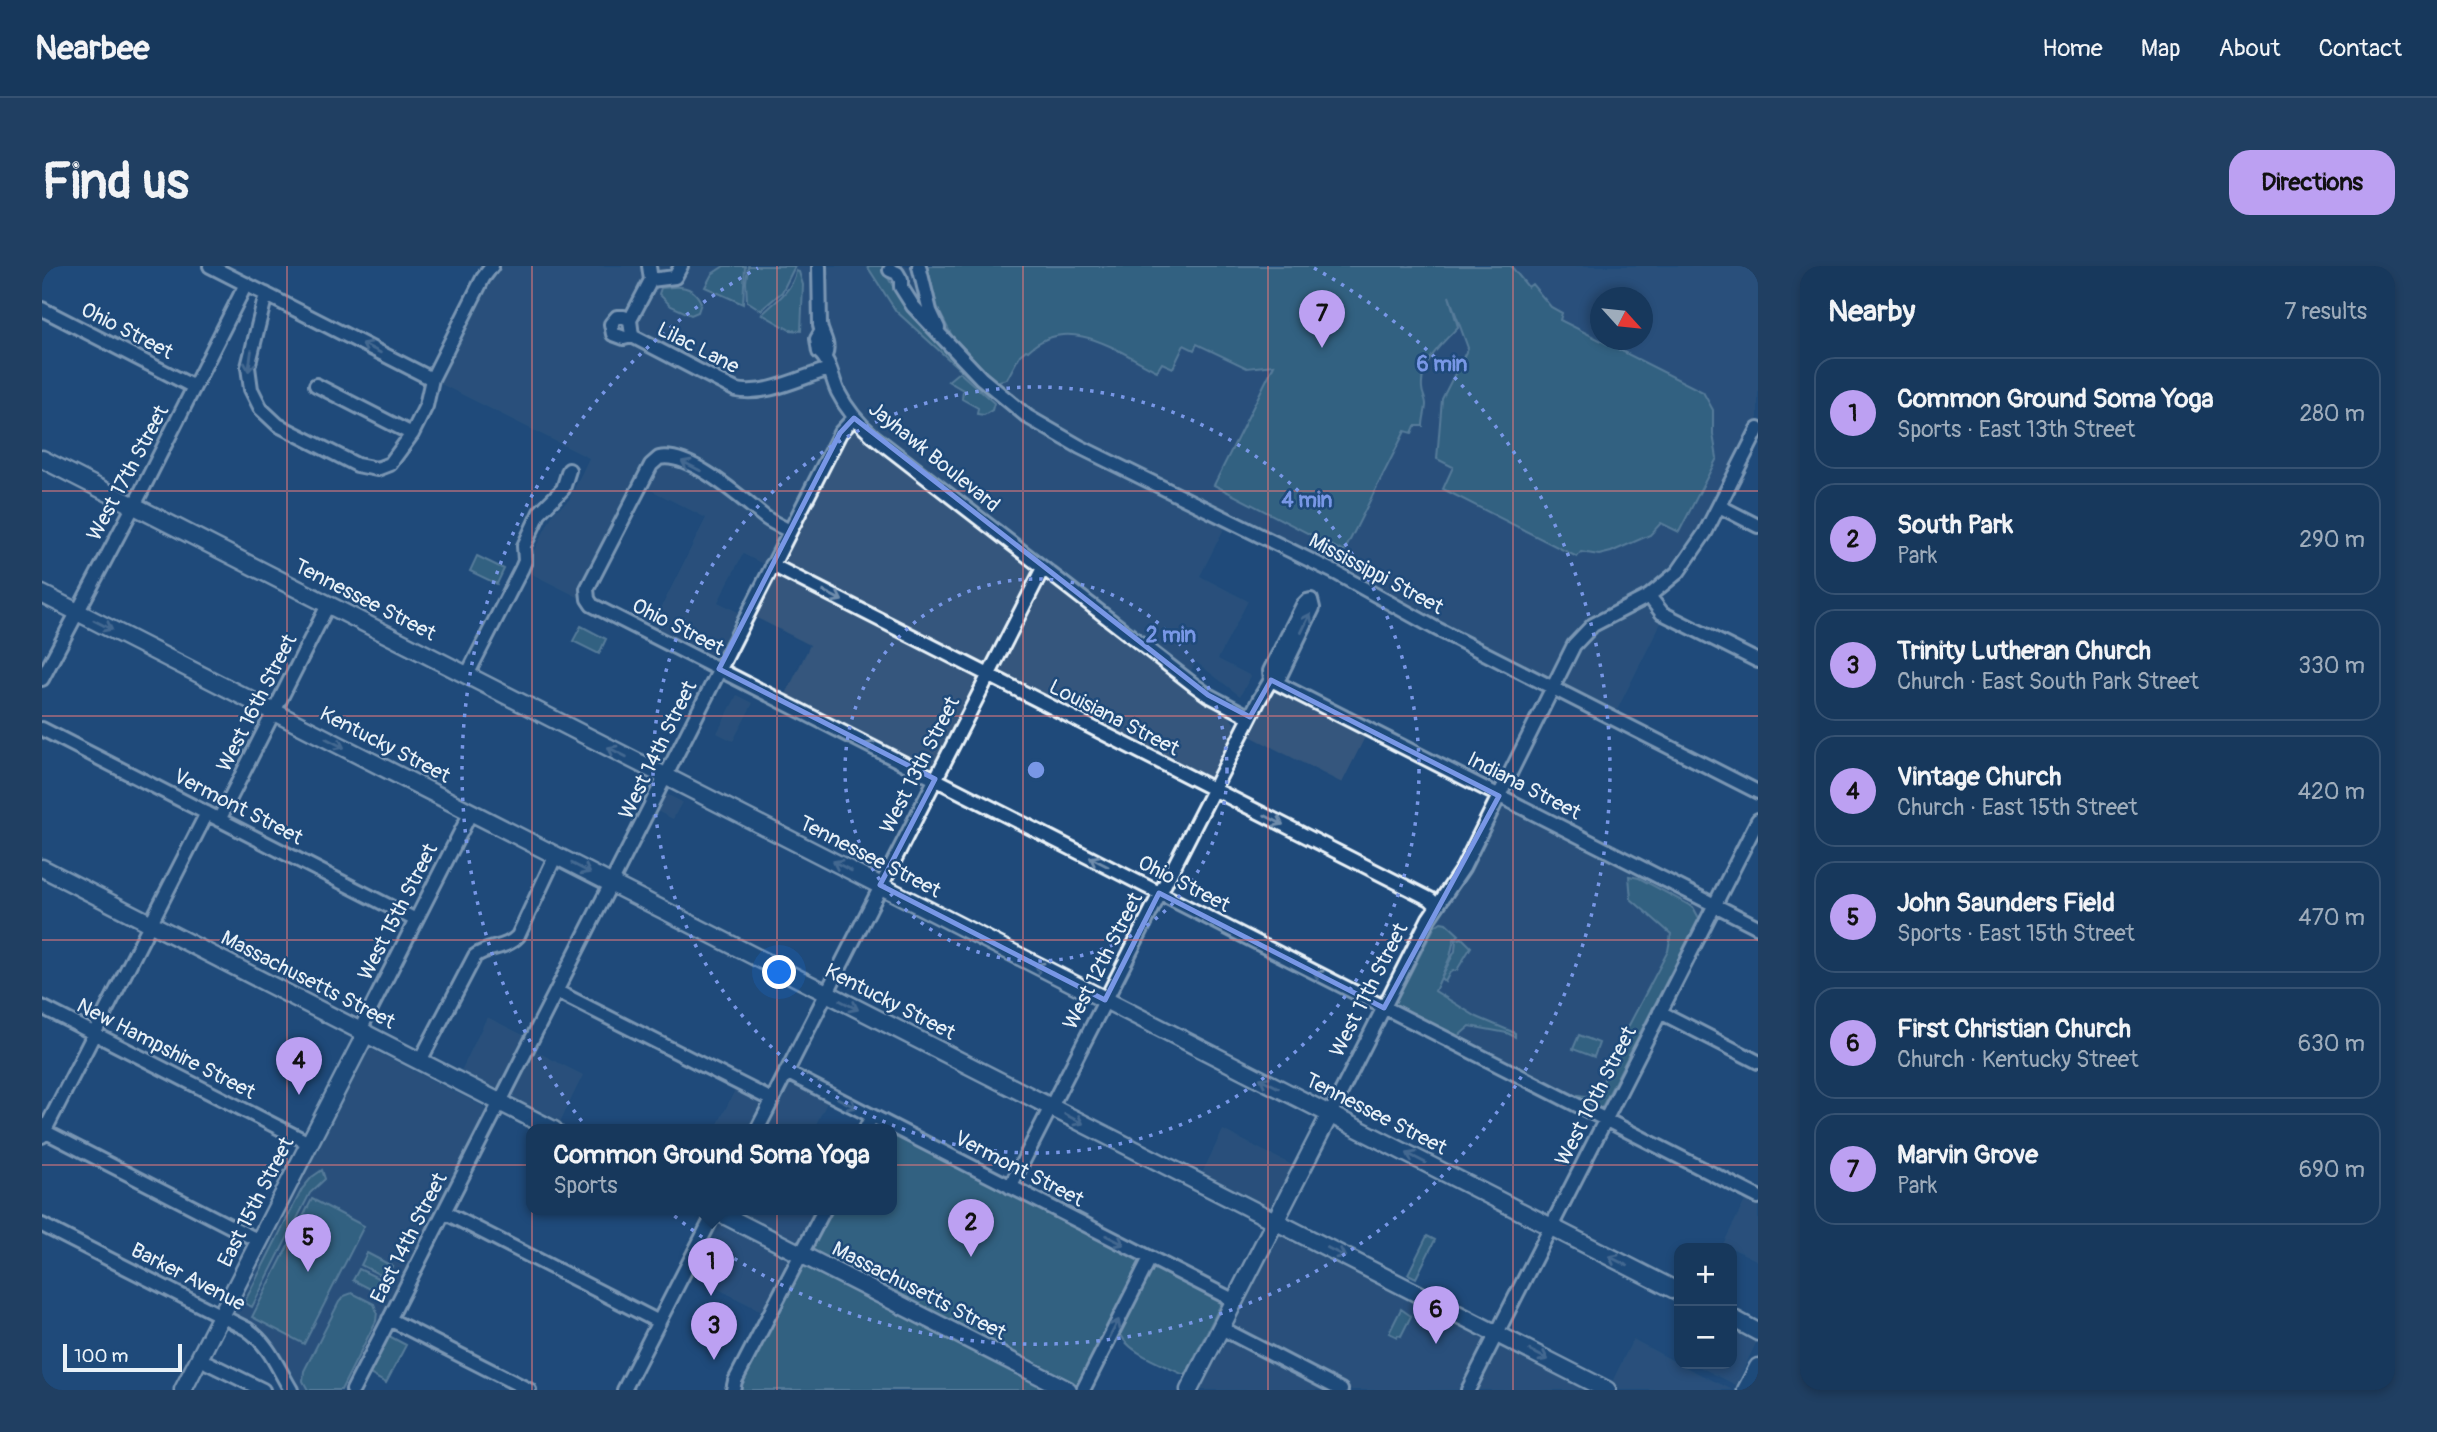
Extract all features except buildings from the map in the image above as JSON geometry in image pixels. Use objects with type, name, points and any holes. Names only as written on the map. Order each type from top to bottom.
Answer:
[{"type":"main road","name":"Tennessee Street","points":[[42,459],[1674,1289]]},
{"type":"main road","name":"Kentucky Street","points":[[42,594],[1607,1390]]},
{"type":"main road","name":"Massachusetts Street","points":[[42,868],[542,1124]]},
{"type":"main road","name":"East 15th Street","points":[[183,1390],[363,1032]]},
{"type":"main road","name":"West 11th Street","points":[[1189,1390],[1330,1114]]},
{"type":"main road","name":"Massachusetts Street","points":[[723,1215],[1068,1390]]},
{"type":"main road","points":[[1737,1321],[1758,1332]]},
{"type":"main road","points":[[1746,1390],[1758,1367]]},
{"type":"street","points":[[211,266],[432,379]]},
{"type":"street","points":[[649,266],[651,280],[675,277],[681,266]]},
{"type":"street","name":"Jayhawk Boulevard","points":[[819,266],[821,332],[826,338],[827,363],[837,390],[854,418],[873,436],[1194,685],[1250,717]]},
{"type":"street","points":[[919,266],[941,335]]},
{"type":"street","points":[[266,294],[248,367],[251,389],[261,409],[268,417],[290,430],[370,470],[390,464],[412,434],[426,406],[432,379],[489,267]]},
{"type":"street","name":"Mississippi Street","points":[[889,268],[890,278],[895,285],[981,378],[1013,407],[1058,436],[1336,573],[1758,792]]},
{"type":"street","name":"Lilac Lane","points":[[632,336],[631,320],[651,280]]},
{"type":"street","name":"West 17th Street","points":[[42,679],[246,284]]},
{"type":"street","points":[[903,291],[924,288]]},
{"type":"street","name":"Ohio Street","points":[[42,309],[194,387]]},
{"type":"street","name":"Lilac Lane","points":[[631,320],[617,317],[612,321],[611,328],[616,336],[632,336],[736,390],[745,392],[778,386],[827,363]]},
{"type":"street","points":[[316,385],[412,434]]},
{"type":"street","name":"West 14th Street","points":[[500,1103],[840,433],[854,418]]},
{"type":"street","name":"West 11th Street","points":[[1330,1114],[1437,906],[1463,868],[1574,645],[1585,632],[1605,617],[1649,596],[1688,561],[1758,429]]},
{"type":"street","name":"Ohio Street","points":[[790,531],[768,520],[725,484],[674,457],[664,456],[655,461],[587,589],[588,599],[592,605],[1758,1198]]},
{"type":"street","points":[[467,675],[522,568],[525,561],[524,546],[540,512],[563,489],[569,470]]},
{"type":"street","points":[[1719,506],[1758,526]]},
{"type":"street","name":"Louisiana Street","points":[[772,565],[1430,900],[1437,906]]},
{"type":"street","name":"West 13th Street","points":[[760,1124],[1043,568]]},
{"type":"street","points":[[1649,596],[1662,613],[1758,661]]},
{"type":"street","name":"West 12th Street","points":[[1010,1186],[1271,680],[1270,671],[1303,605],[1311,600],[1313,608],[1280,676],[1271,680]]},
{"type":"street","name":"West 16th Street","points":[[219,820],[328,604]]},
{"type":"street","name":"Indiana Street","points":[[1271,680],[1758,927]]},
{"type":"street","name":"Vermont Street","points":[[42,729],[416,920]]},
{"type":"street","name":"West 15th Street","points":[[363,1032],[471,812]]},
{"type":"street","points":[[206,813],[43,1132],[259,1241]]},
{"type":"street","name":"West 10th Street","points":[[1468,1390],[1758,820]]},
{"type":"street","points":[[420,1061],[475,956],[508,944],[518,936],[556,855]]},
{"type":"street","points":[[558,992],[772,1100]]},
{"type":"street","name":"New Hampshire Street","points":[[42,1007],[309,1143]]},
{"type":"street","points":[[1660,1012],[1758,1062]]},
{"type":"street","name":"Vermont Street","points":[[786,1072],[888,1124]]},
{"type":"street","name":"East 14th Street","points":[[353,1390],[500,1103]]},
{"type":"street","points":[[868,1124],[872,1116]]},
{"type":"street","name":"Vermont Street","points":[[897,1129],[1235,1301]]},
{"type":"street","points":[[444,1212],[659,1322]]},
{"type":"street","points":[[624,1390],[713,1215]]},
{"type":"street","points":[[733,1390],[734,1381],[821,1215]]},
{"type":"street","name":"Barker Avenue","points":[[42,1225],[247,1329],[262,1341],[274,1356],[291,1390]]},
{"type":"street","points":[[1083,1390],[1150,1258]]},
{"type":"street","points":[[389,1319],[528,1390]]},
{"type":"street","points":[[1221,1328],[1341,1390]]},
{"type":"street","points":[[208,1363],[263,1390]]},
{"type":"highlighted area","points":[[854,418],[1208,695],[1250,717],[1271,680],[1499,796],[1384,1008],[1159,893],[1105,1000],[880,885],[935,779],[719,669],[840,433]]},
{"type":"shaded area","points":[[488,266],[1758,266],[1758,418],[1697,540],[1679,563],[1640,593],[1651,610],[1663,619],[1616,712],[1230,517],[1200,576],[1248,601],[1218,659],[1251,676],[1240,696],[1196,662],[1184,684],[1198,697],[1230,717],[1234,723],[1235,734],[1210,783],[986,669],[936,768],[931,770],[785,696],[810,645],[753,616],[775,570],[743,554],[718,602],[742,614],[719,658],[709,657],[651,628],[706,518],[639,484],[582,599],[524,570],[554,512],[569,500],[589,458],[435,381]]},
{"type":"shaded area","points":[[1279,692],[1367,733],[1342,783],[1248,735],[1267,699]]},
{"type":"shaded area","points":[[737,695],[753,703],[733,741],[717,733]]},
{"type":"shaded area","points":[[666,794],[682,802],[673,819],[657,811]]},
{"type":"shaded area","points":[[1508,806],[1703,906],[1704,909],[1602,1112],[1392,1007],[1434,921],[1489,827],[1499,812]]},
{"type":"shaded area","points":[[487,1017],[529,1038],[500,1090],[461,1071]]},
{"type":"shaded area","points":[[373,1050],[482,1106],[488,1114],[349,1390],[297,1390],[272,1345],[232,1309],[363,1052]]},
{"type":"shaded area","points":[[533,1050],[583,1075],[560,1122],[516,1099],[512,1094]]},
{"type":"shaded area","points":[[795,1081],[829,1099],[816,1124],[766,1124],[785,1086]]},
{"type":"shaded area","points":[[736,1088],[760,1102],[761,1108],[753,1124],[718,1124]]},
{"type":"shaded area","points":[[1223,1130],[1294,1166],[1271,1208],[1266,1209],[1200,1177]]},
{"type":"shaded area","points":[[1747,1197],[1758,1203],[1758,1261],[1737,1251],[1737,1243],[1724,1243]]},
{"type":"shaded area","points":[[744,1215],[816,1215],[799,1241]]},
{"type":"shaded area","points":[[1275,1221],[1607,1390],[1189,1390]]},
{"type":"shaded area","points":[[721,1224],[787,1257],[788,1267],[765,1313],[689,1274],[713,1229]]},
{"type":"shaded area","points":[[1737,1328],[1758,1339],[1736,1385],[1704,1369],[1737,1369]]},
{"type":"shaded area","points":[[1633,1339],[1674,1361],[1674,1369],[1689,1369],[1733,1390],[1619,1390],[1610,1386]]},
{"type":"green space","points":[[724,266],[745,266],[743,304],[705,287],[712,274]]},
{"type":"green space","points":[[748,266],[795,266],[782,292],[761,310],[747,301]]},
{"type":"green space","points":[[867,266],[882,266],[902,299],[991,392],[988,395],[896,311]]},
{"type":"green space","points":[[927,266],[1511,266],[1528,287],[1532,284],[1551,307],[1562,313],[1560,320],[1590,335],[1590,350],[1620,350],[1703,392],[1713,410],[1717,458],[1679,532],[1661,523],[1650,535],[1599,555],[1581,552],[1577,557],[1443,489],[1453,467],[1437,459],[1442,399],[1468,348],[1449,296],[1458,327],[1433,354],[1425,370],[1422,379],[1426,404],[1423,426],[1415,426],[1412,433],[1405,431],[1344,552],[1214,485],[1274,365],[1247,368],[1197,344],[1194,350],[1184,345],[1173,368],[1162,363],[1157,371],[1093,339],[1060,335],[1026,350],[1020,355],[1007,379],[995,382],[952,336],[938,309]]},
{"type":"green space","points":[[796,271],[799,272],[803,285],[801,331],[790,330],[762,314],[788,289]]},
{"type":"green space","points":[[661,288],[686,288],[696,295],[701,303],[698,312],[691,315],[671,306],[659,294]]},
{"type":"green space","points":[[959,372],[994,403],[992,410],[984,415],[977,414],[978,408],[962,399],[963,390],[948,381]]},
{"type":"green space","points":[[477,556],[504,569],[497,584],[470,571]]},
{"type":"green space","points":[[581,626],[606,639],[599,654],[573,641]]},
{"type":"green space","points":[[1629,876],[1639,878],[1693,907],[1699,918],[1601,1109],[1578,1100],[1578,1095],[1596,1098],[1618,1046],[1668,951],[1671,934],[1631,899]]},
{"type":"green space","points":[[1441,922],[1446,923],[1459,935],[1454,939],[1450,957],[1435,991],[1477,1017],[1515,1033],[1515,1037],[1470,1026],[1455,1039],[1393,1007],[1435,926]]},
{"type":"green space","points":[[1462,938],[1471,947],[1457,970],[1450,972],[1445,982],[1441,978],[1455,951],[1456,940]]},
{"type":"green space","points":[[1579,1035],[1599,1043],[1594,1057],[1573,1049]]},
{"type":"green space","points":[[897,1133],[1140,1258],[1141,1267],[1078,1390],[736,1390],[825,1215],[897,1215]]},
{"type":"green space","points":[[322,1170],[325,1179],[310,1193],[252,1307],[244,1303],[302,1189]]},
{"type":"green space","points":[[312,1199],[364,1226],[304,1344],[252,1317]]},
{"type":"green space","points":[[1427,1236],[1435,1240],[1416,1278],[1408,1274]]},
{"type":"green space","points":[[367,1253],[392,1266],[386,1278],[361,1265]]},
{"type":"green space","points":[[1153,1265],[1223,1300],[1186,1374],[1136,1351],[1122,1337],[1119,1329]]},
{"type":"green space","points":[[359,1269],[384,1281],[378,1293],[353,1280]]},
{"type":"green space","points":[[352,1293],[374,1304],[376,1321],[341,1390],[308,1390],[303,1381],[304,1371],[339,1302]]},
{"type":"green space","points":[[1401,1309],[1411,1316],[1401,1336],[1397,1337],[1389,1333]]},
{"type":"green space","points":[[389,1336],[406,1345],[386,1383],[370,1374]]},
{"type":"place","name":"Marvin Grove","points":[[1322,348]]},
{"type":"place","name":"Vintage Church","points":[[299,1095]]},
{"type":"place","name":"South Park","points":[[971,1257]]},
{"type":"place","name":"John Saunders Field","points":[[308,1272]]},
{"type":"place","name":"Common Ground Soma Yoga","points":[[711,1296]]},
{"type":"place","name":"First Christian Church","points":[[1436,1344]]},
{"type":"place","name":"Trinity Lutheran Church","points":[[714,1360]]}]
